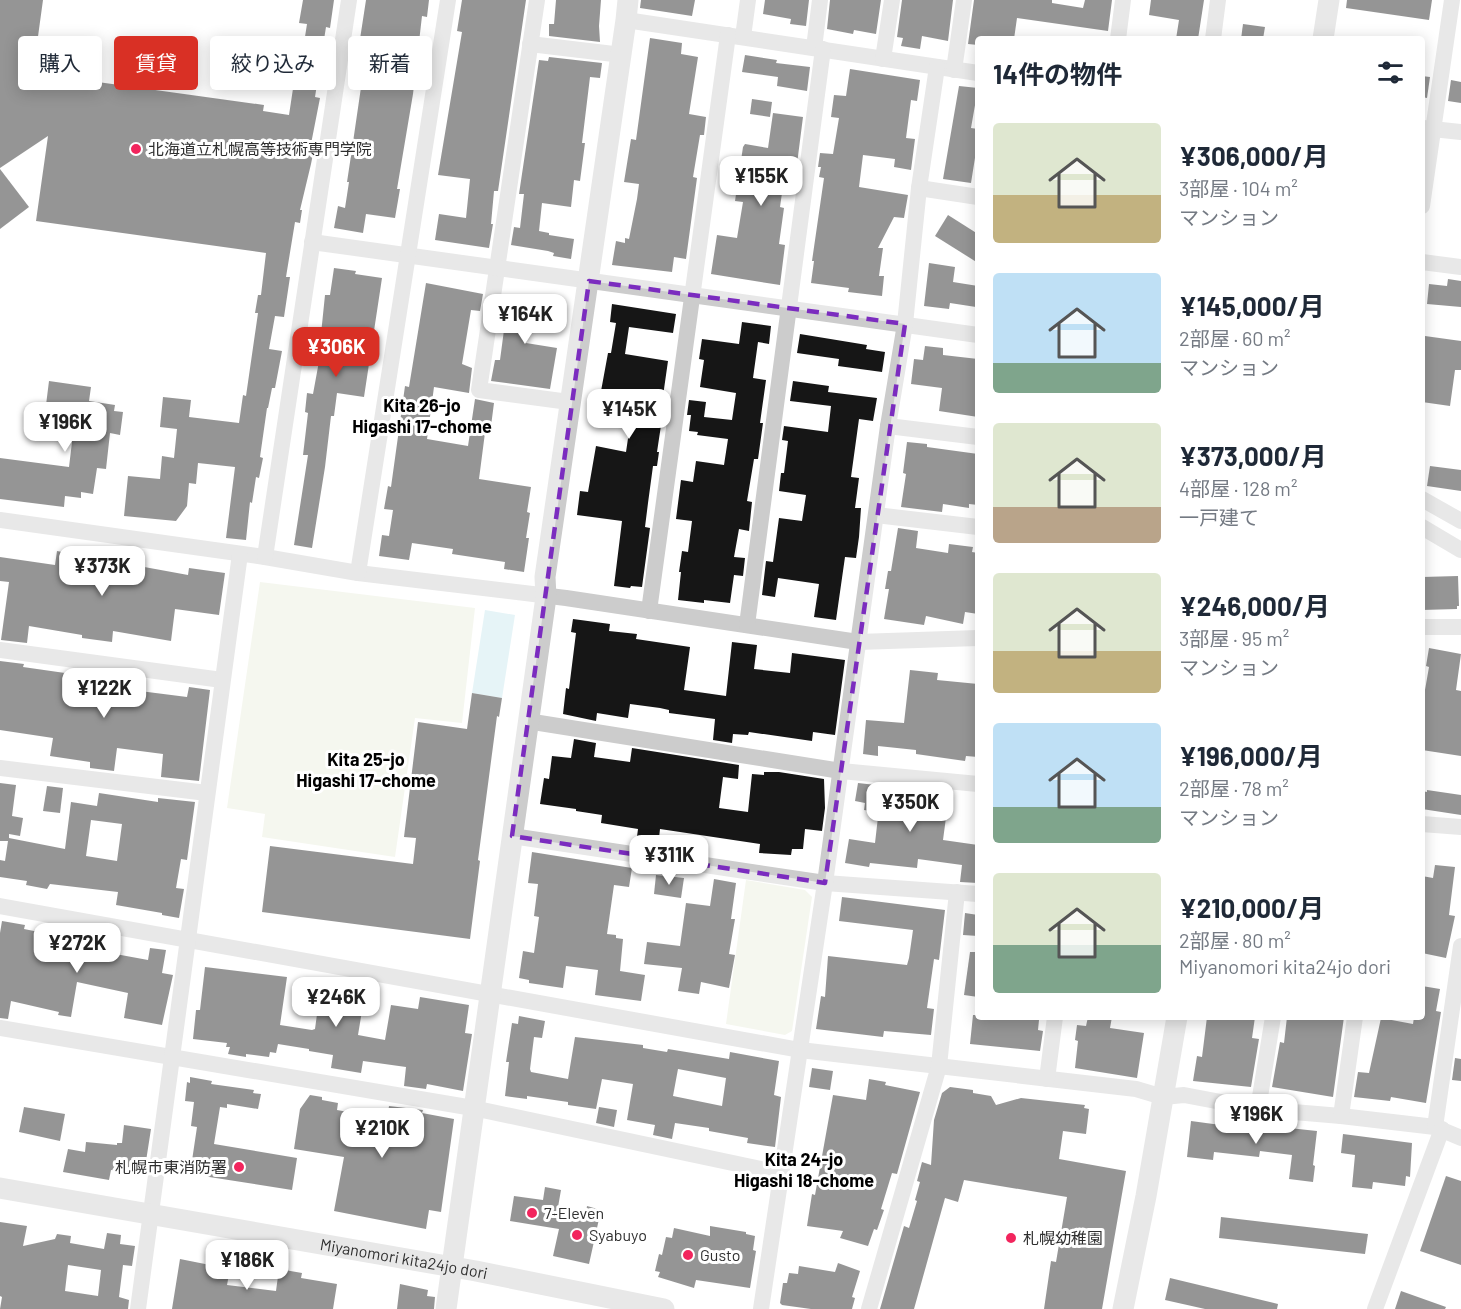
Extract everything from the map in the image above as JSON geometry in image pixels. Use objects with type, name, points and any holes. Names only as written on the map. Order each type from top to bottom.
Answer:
[{"type":"street","points":[[265,557],[349,0]]},
{"type":"street","points":[[358,573],[448,0]]},
{"type":"street","points":[[537,0],[479,390],[569,402]]},
{"type":"street","points":[[649,610],[692,295],[735,36],[748,0]]},
{"type":"street","points":[[747,625],[789,308],[818,49],[820,0]]},
{"type":"street","points":[[883,59],[892,0]]},
{"type":"street","points":[[761,1309],[825,883],[888,426],[905,324],[920,188],[945,68],[963,0]]},
{"type":"street","points":[[1118,36],[1123,0]]},
{"type":"street","points":[[1213,36],[1218,0]]},
{"type":"street","points":[[1323,36],[1329,0]]},
{"type":"street","points":[[1425,159],[1427,128],[1452,0]]},
{"type":"street","points":[[446,1309],[546,597],[545,577],[569,402],[590,281],[627,10],[735,36],[975,73]]},
{"type":"street","points":[[531,44],[621,55]]},
{"type":"street","points":[[1427,128],[1461,132]]},
{"type":"street","points":[[920,188],[975,197]]},
{"type":"street","points":[[312,242],[975,335]]},
{"type":"street","points":[[1425,262],[1461,267]]},
{"type":"street","points":[[888,426],[975,437]]},
{"type":"street","points":[[1425,501],[1461,521]]},
{"type":"street","points":[[876,515],[975,527]]},
{"type":"street","points":[[0,520],[265,557],[358,573],[566,598],[858,642],[975,638]]},
{"type":"street","points":[[1425,529],[1461,550]]},
{"type":"street","points":[[138,1309],[240,554]]},
{"type":"street","points":[[1425,627],[1461,627]]},
{"type":"street","points":[[0,650],[222,680]]},
{"type":"street","points":[[527,721],[841,771],[975,784]]},
{"type":"street","points":[[0,768],[207,793]]},
{"type":"street","points":[[1425,824],[1461,827]]},
{"type":"street","points":[[512,836],[825,883],[975,894]]},
{"type":"street","points":[[869,1309],[939,1066],[957,892]]},
{"type":"street","points":[[0,906],[800,1050],[1136,1089],[1163,1097],[1184,1095],[1258,1108],[1438,1128],[1461,1138]]},
{"type":"street","points":[[1375,1309],[1438,1128],[1461,946]]},
{"type":"street","points":[[1047,1079],[1055,1020]]},
{"type":"street","points":[[1123,1309],[1146,1196],[1176,1020]]},
{"type":"street","points":[[1258,1108],[1273,1020]]},
{"type":"street","points":[[1341,1116],[1355,1020]]},
{"type":"street","points":[[0,1028],[473,1108],[780,1173]]},
{"type":"street","name":"Miyanomori kita24jo dori","points":[[0,1188],[452,1267],[664,1309]]},
{"type":"highlighted area","points":[[589,281],[905,324],[825,883],[512,836]]},
{"type":"green space","points":[[260,582],[475,608],[462,723],[415,718],[395,857],[262,837],[265,814],[227,808]]},
{"type":"green space","points":[[746,880],[805,890],[812,897],[792,1031],[785,1035],[726,1024]]},
{"type":"water","points":[[485,610],[515,615],[502,698],[472,693]]},
{"type":"building","points":[[0,0],[43,0],[38,36],[18,36],[18,90],[102,90],[102,83],[114,84],[114,90],[156,90],[264,105],[263,111],[289,115],[293,90],[316,90],[315,97],[320,98],[311,144],[315,144],[300,210],[302,210],[300,223],[295,222],[286,277],[290,277],[284,317],[275,316],[269,349],[282,351],[275,388],[272,388],[267,408],[260,457],[263,458],[259,478],[256,477],[252,503],[250,502],[246,540],[226,538],[235,467],[198,463],[196,484],[189,483],[187,506],[176,521],[124,516],[128,476],[160,479],[162,456],[174,458],[177,429],[160,427],[163,397],[191,400],[189,417],[239,423],[243,395],[246,396],[258,313],[255,313],[258,295],[261,295],[266,253],[36,221],[48,136],[0,168]]},
{"type":"building","points":[[303,0],[334,0],[330,28],[326,27],[325,36],[305,36],[307,24],[299,23]]},
{"type":"building","points":[[366,0],[429,0],[427,17],[422,16],[420,36],[360,36]]},
{"type":"building","points":[[462,0],[526,0],[498,191],[494,191],[491,224],[493,224],[489,248],[435,240],[439,214],[466,218],[470,179],[438,175],[462,32],[457,31]]},
{"type":"building","points":[[556,0],[601,0],[600,42],[549,36],[549,24],[554,24]]},
{"type":"building","points":[[641,0],[695,0],[692,16],[640,8]]},
{"type":"building","points":[[765,0],[809,0],[806,26],[790,24],[791,19],[763,14]]},
{"type":"building","points":[[830,0],[881,0],[876,34],[854,30],[853,34],[827,29]]},
{"type":"building","points":[[902,0],[953,0],[948,41],[922,36],[920,49],[901,46],[903,38],[897,37]]},
{"type":"building","points":[[974,0],[1052,0],[1052,3],[1083,8],[1085,0],[1112,0],[1108,31],[1017,18],[1014,36],[975,36],[975,45],[968,44]]},
{"type":"building","points":[[1151,0],[1204,0],[1198,36],[1176,36],[1179,20],[1149,15]]},
{"type":"building","points":[[1347,0],[1432,0],[1429,20],[1346,8]]},
{"type":"building","points":[[1243,24],[1265,27],[1264,36],[1241,36]]},
{"type":"building","points":[[650,38],[682,43],[681,54],[698,57],[689,114],[706,117],[704,135],[700,135],[693,177],[697,178],[686,259],[674,257],[672,272],[612,265],[616,241],[625,243],[625,238],[629,239],[637,199],[639,184],[624,182],[631,139],[636,140]]},
{"type":"building","points":[[745,55],[777,60],[776,63],[810,67],[807,91],[777,86],[778,77],[742,72]]},
{"type":"building","points":[[549,57],[602,63],[600,78],[590,77],[580,181],[574,180],[571,207],[542,203],[539,231],[574,239],[571,259],[553,256],[554,253],[548,251],[511,245],[514,227],[520,228],[524,194],[519,194],[539,60],[548,61]]},
{"type":"building","points":[[850,69],[920,80],[917,101],[911,100],[906,138],[915,139],[911,170],[894,167],[895,159],[863,155],[859,187],[908,195],[904,218],[894,217],[878,248],[883,248],[879,276],[884,276],[882,296],[848,292],[849,288],[811,283],[824,178],[819,177],[820,153],[833,154],[839,118],[831,117],[834,95],[846,96]]},
{"type":"building","points":[[1425,76],[1430,77],[1427,98],[1425,98]]},
{"type":"building","points":[[1451,80],[1461,82],[1461,103],[1448,101]]},
{"type":"building","points":[[959,86],[975,88],[971,128],[975,129],[975,158],[971,183],[943,179]]},
{"type":"building","points":[[361,90],[413,90],[397,189],[400,189],[395,218],[366,214],[363,233],[334,228],[338,206],[345,208],[349,182],[347,182]]},
{"type":"building","points":[[752,99],[772,102],[770,117],[750,114]]},
{"type":"building","points":[[773,113],[803,117],[797,164],[791,163],[789,179],[784,179],[780,207],[784,208],[779,244],[785,245],[780,285],[711,274],[717,235],[737,238],[743,202],[735,201],[743,147],[745,144],[768,148]]},
{"type":"building","points":[[0,169],[29,207],[0,229]]},
{"type":"building","points":[[948,215],[975,232],[975,261],[935,236]]},
{"type":"building","points":[[929,263],[955,267],[953,282],[975,286],[975,307],[950,303],[949,309],[924,306]]},
{"type":"building","points":[[334,268],[382,278],[364,397],[337,393],[334,416],[331,416],[312,548],[294,545],[308,455],[303,455],[308,413],[305,412],[307,393],[313,394],[324,334],[321,334],[325,295],[330,295]]},
{"type":"building","points":[[1448,279],[1461,281],[1461,307],[1427,304],[1429,284],[1447,286]]},
{"type":"building","points":[[426,283],[483,294],[480,311],[471,310],[462,364],[472,368],[469,393],[434,387],[427,439],[468,446],[475,399],[494,403],[491,426],[486,425],[479,479],[531,487],[527,512],[530,513],[526,538],[529,538],[524,572],[504,569],[505,562],[452,554],[453,549],[412,543],[409,560],[379,556],[382,535],[389,536],[393,510],[384,509],[388,486],[391,487],[405,386],[409,387]]},
{"type":"building","points":[[504,296],[562,302],[561,317],[531,313],[526,343],[557,348],[550,389],[491,381],[495,360],[500,360],[506,315],[501,315]]},
{"type":"building","points":[[612,304],[676,314],[673,333],[629,327],[625,354],[668,361],[663,396],[668,397],[666,412],[663,412],[657,466],[653,466],[645,527],[650,528],[642,587],[614,586],[622,521],[577,515],[580,491],[588,492],[596,446],[626,452],[630,425],[592,420],[595,402],[599,402],[608,353],[611,353],[616,323],[610,322]]},
{"type":"building","points":[[742,322],[771,326],[769,344],[758,342],[753,378],[766,380],[758,459],[754,459],[747,501],[752,502],[749,531],[739,529],[734,557],[745,558],[743,576],[734,575],[730,603],[678,600],[682,551],[688,552],[692,521],[676,519],[681,480],[693,482],[696,461],[724,465],[728,439],[697,435],[698,432],[689,431],[691,415],[687,415],[689,400],[706,402],[704,417],[732,420],[736,393],[700,387],[704,360],[699,359],[702,339],[739,344]]},
{"type":"building","points":[[800,334],[867,345],[866,349],[885,352],[882,372],[838,366],[839,359],[797,353]]},
{"type":"building","points":[[1425,336],[1461,341],[1461,370],[1455,370],[1450,406],[1425,402]]},
{"type":"building","points":[[925,346],[943,348],[943,355],[975,359],[975,417],[939,411],[942,388],[911,384],[914,359],[923,360]]},
{"type":"building","points":[[49,381],[91,387],[89,401],[115,405],[114,411],[123,412],[120,435],[110,433],[106,469],[97,468],[93,494],[81,492],[81,498],[65,496],[64,507],[0,499],[0,458],[69,467],[76,409],[46,405]]},
{"type":"building","points":[[793,381],[829,386],[828,392],[877,398],[873,421],[859,419],[851,477],[859,478],[855,508],[861,508],[859,537],[856,558],[845,557],[836,620],[814,617],[819,584],[778,578],[775,597],[762,595],[766,561],[773,562],[779,518],[802,521],[806,495],[779,491],[788,441],[782,440],[784,426],[828,432],[831,406],[790,401]]},
{"type":"building","points":[[907,442],[975,454],[975,505],[969,504],[969,508],[943,504],[942,512],[901,507],[906,474],[903,473]]},
{"type":"building","points":[[1430,466],[1461,470],[1461,491],[1427,486]]},
{"type":"building","points":[[898,528],[918,531],[916,548],[948,553],[949,544],[973,547],[972,552],[975,552],[975,614],[965,612],[963,624],[926,616],[924,625],[884,619],[889,589],[885,589],[888,571],[891,571]]},
{"type":"building","points":[[57,551],[188,575],[189,568],[225,573],[219,615],[175,609],[171,641],[113,631],[112,642],[29,626],[27,643],[1,640],[9,582],[0,581],[0,557],[55,565]]},
{"type":"building","points":[[1458,576],[1459,606],[1457,609],[1425,610],[1425,577]]},
{"type":"building","points":[[573,619],[610,624],[609,631],[637,634],[636,639],[690,647],[684,690],[726,696],[732,642],[757,645],[754,669],[790,673],[792,653],[845,660],[835,735],[813,732],[812,741],[749,732],[748,735],[733,734],[732,743],[713,740],[715,719],[669,713],[669,710],[660,708],[630,704],[628,718],[597,713],[596,721],[563,714],[566,688],[569,689],[576,633],[571,632]]},
{"type":"building","points":[[1429,648],[1461,654],[1456,690],[1461,691],[1461,756],[1425,750],[1425,690],[1429,667],[1426,666]]},
{"type":"building","points":[[0,661],[24,664],[23,667],[86,676],[87,673],[102,675],[100,685],[132,690],[187,697],[189,687],[210,690],[199,781],[161,777],[163,754],[117,748],[114,771],[90,768],[90,762],[50,756],[53,738],[0,730]]},
{"type":"building","points":[[910,670],[938,673],[937,680],[975,684],[975,757],[966,756],[965,761],[916,754],[916,750],[878,746],[878,756],[863,754],[866,720],[904,723]]},
{"type":"building","points":[[472,693],[502,698],[499,717],[497,716],[470,939],[262,912],[270,846],[413,864],[416,838],[404,837],[418,722],[467,729]]},
{"type":"building","points":[[574,739],[596,743],[594,757],[630,762],[632,748],[739,765],[738,779],[723,777],[719,808],[748,812],[752,774],[764,775],[764,772],[779,772],[824,779],[825,808],[822,831],[805,829],[803,849],[792,849],[791,855],[759,853],[760,844],[660,829],[658,847],[636,844],[638,829],[601,823],[602,815],[540,804],[544,778],[549,779],[552,756],[571,758]]},
{"type":"building","points":[[0,783],[16,785],[12,816],[23,818],[20,836],[9,834],[9,838],[65,849],[71,802],[97,806],[99,793],[158,802],[158,798],[195,802],[187,860],[181,859],[176,888],[184,889],[179,918],[116,905],[118,892],[50,884],[47,889],[26,885],[27,881],[0,877],[0,860],[5,861],[8,841],[0,841]],"holes":[[[91,820],[122,824],[117,861],[86,856]]]},
{"type":"building","points":[[858,783],[903,788],[902,797],[933,801],[934,793],[949,795],[943,840],[975,845],[975,883],[960,882],[962,865],[918,859],[917,868],[870,863],[869,867],[845,863],[849,839],[875,843],[877,812],[864,810],[865,803],[855,801]]},
{"type":"building","points":[[47,786],[63,788],[60,813],[43,811]]},
{"type":"building","points":[[1427,790],[1461,795],[1461,815],[1425,809],[1425,792]]},
{"type":"building","points":[[532,852],[632,868],[629,887],[614,885],[607,934],[623,939],[620,971],[645,975],[641,1001],[595,995],[598,970],[566,966],[563,988],[529,983],[529,980],[519,978],[523,951],[534,953],[539,917],[534,916],[538,884],[528,883]]},
{"type":"building","points":[[1435,865],[1455,867],[1449,915],[1455,916],[1446,958],[1425,954],[1425,877],[1433,878]]},
{"type":"building","points":[[656,875],[684,878],[681,898],[654,894]]},
{"type":"building","points":[[714,879],[736,883],[731,919],[735,919],[729,954],[735,955],[729,988],[701,982],[699,994],[678,991],[682,968],[644,964],[647,942],[680,946],[686,903],[710,906]]},
{"type":"building","points":[[842,897],[945,910],[939,960],[934,959],[927,1008],[934,1009],[931,1035],[884,1031],[883,1037],[816,1029],[821,996],[825,997],[828,956],[907,965],[909,958],[913,930],[839,921]]},
{"type":"building","points":[[965,913],[975,915],[975,936],[963,935]]},
{"type":"building","points":[[2,921],[25,925],[24,929],[69,938],[70,935],[85,938],[83,948],[148,960],[150,948],[166,950],[162,973],[173,975],[162,1025],[124,1018],[128,993],[77,982],[71,1017],[11,1001],[8,1019],[0,1018]]},
{"type":"building","points":[[970,952],[975,952],[975,997],[964,995]]},
{"type":"building","points":[[205,967],[287,977],[280,1025],[312,1030],[315,1029],[321,985],[346,989],[347,984],[366,987],[358,1035],[385,1040],[391,1005],[418,1009],[420,997],[469,1005],[465,1033],[472,1034],[463,1091],[427,1084],[426,1089],[404,1086],[406,1067],[363,1061],[361,1073],[331,1068],[333,1055],[309,1051],[309,1049],[278,1044],[276,1053],[270,1052],[269,1057],[246,1054],[246,1057],[228,1054],[230,1047],[226,1047],[227,1043],[193,1039],[196,1010],[200,1010]]},
{"type":"building","points":[[1425,986],[1440,989],[1436,1011],[1441,1012],[1426,1103],[1391,1097],[1390,1101],[1354,1097],[1358,1072],[1369,1073],[1381,1020],[1413,1024],[1414,1020],[1425,1020]]},
{"type":"building","points":[[973,1015],[975,1015],[975,1020],[1039,1020],[1038,1030],[1043,1031],[1040,1051],[970,1044]]},
{"type":"building","points":[[519,1016],[545,1021],[542,1038],[534,1037],[531,1072],[568,1079],[575,1037],[643,1045],[643,1048],[667,1052],[668,1049],[729,1059],[730,1052],[779,1061],[774,1095],[781,1097],[775,1147],[747,1143],[748,1138],[709,1131],[709,1128],[675,1123],[672,1139],[653,1135],[655,1125],[627,1120],[633,1084],[602,1079],[596,1109],[527,1096],[527,1099],[505,1096],[509,1062],[506,1062],[512,1023],[518,1024]],"holes":[[[678,1069],[726,1078],[722,1106],[673,1096]]]},
{"type":"building","points":[[1087,1020],[1111,1020],[1110,1028],[1144,1033],[1137,1078],[1075,1068],[1077,1025],[1086,1026]]},
{"type":"building","points":[[1207,1020],[1255,1020],[1252,1038],[1259,1039],[1251,1087],[1193,1081],[1197,1056],[1202,1057]]},
{"type":"building","points":[[1287,1020],[1344,1020],[1333,1097],[1272,1087],[1280,1042],[1284,1043]]},
{"type":"building","points":[[1455,1058],[1461,1059],[1461,1081],[1452,1080]]},
{"type":"building","points":[[812,1068],[833,1071],[830,1090],[809,1087]]},
{"type":"building","points":[[190,1077],[212,1081],[211,1084],[254,1090],[253,1093],[261,1094],[258,1109],[227,1104],[227,1108],[220,1107],[214,1144],[297,1158],[292,1190],[190,1174],[197,1127],[191,1126],[194,1102],[185,1101],[187,1082],[190,1083]]},
{"type":"building","points":[[869,1079],[886,1082],[885,1085],[920,1092],[897,1174],[892,1173],[881,1209],[884,1210],[868,1246],[840,1238],[843,1231],[807,1226],[812,1194],[815,1195],[833,1095],[866,1100]]},
{"type":"building","points":[[950,1087],[973,1090],[973,1093],[991,1096],[996,1105],[1021,1098],[1085,1105],[1084,1108],[1089,1109],[1086,1134],[1063,1131],[1059,1159],[1126,1171],[1102,1309],[1044,1309],[1051,1261],[1056,1262],[1067,1197],[964,1180],[958,1202],[945,1198],[914,1309],[880,1309],[904,1226],[909,1228],[917,1201],[915,1200],[920,1182],[917,1181],[922,1162],[931,1165],[934,1120],[942,1093]]},
{"type":"building","points":[[310,1095],[338,1103],[337,1110],[387,1119],[389,1106],[423,1110],[422,1113],[454,1119],[441,1212],[429,1210],[426,1229],[334,1211],[344,1157],[294,1149],[300,1109]]},
{"type":"building","points":[[24,1107],[65,1114],[60,1141],[19,1132]]},
{"type":"building","points":[[599,1107],[617,1110],[614,1127],[596,1123]]},
{"type":"building","points":[[1191,1121],[1243,1128],[1270,1130],[1270,1126],[1317,1131],[1313,1182],[1289,1179],[1292,1155],[1260,1151],[1259,1157],[1214,1152],[1213,1160],[1187,1157]]},
{"type":"building","points":[[124,1125],[151,1129],[144,1174],[111,1170],[109,1180],[63,1172],[68,1149],[85,1152],[86,1142],[117,1145],[117,1143],[122,1143]]},
{"type":"building","points":[[1343,1134],[1412,1143],[1410,1177],[1406,1176],[1405,1186],[1373,1182],[1372,1189],[1352,1187],[1355,1155],[1341,1153]]},
{"type":"building","points":[[1446,1176],[1461,1181],[1461,1265],[1420,1251]]},
{"type":"building","points":[[545,1187],[561,1190],[558,1207],[586,1213],[587,1206],[601,1210],[589,1264],[553,1256],[559,1229],[510,1221],[514,1196],[543,1200]]},
{"type":"building","points":[[1221,1217],[1368,1234],[1365,1254],[1219,1238]]},
{"type":"building","points":[[0,1222],[27,1226],[23,1246],[55,1239],[57,1234],[71,1236],[70,1243],[104,1249],[107,1233],[121,1235],[120,1244],[135,1246],[132,1266],[123,1265],[119,1297],[129,1300],[128,1309],[0,1309],[2,1297],[0,1296]],"holes":[[[68,1265],[101,1270],[98,1296],[65,1291]]]},
{"type":"building","points":[[710,1226],[746,1232],[746,1234],[755,1236],[753,1250],[756,1251],[750,1288],[696,1280],[694,1288],[658,1277],[660,1272],[655,1271],[659,1254],[662,1255],[666,1237],[672,1238],[674,1228],[710,1236]]},
{"type":"building","points":[[180,1259],[230,1269],[227,1285],[276,1291],[279,1269],[302,1273],[301,1278],[337,1284],[333,1309],[172,1309]]},
{"type":"building","points":[[838,1263],[860,1271],[852,1297],[855,1298],[852,1309],[811,1309],[780,1303],[783,1283],[787,1283],[789,1273],[798,1274],[799,1266],[835,1272]]},
{"type":"building","points":[[1170,1278],[1278,1304],[1277,1309],[1205,1309],[1165,1300]]},
{"type":"building","points":[[400,1284],[428,1290],[427,1296],[435,1297],[434,1309],[397,1309]]},
{"type":"building","points":[[1401,1291],[1446,1307],[1445,1309],[1395,1309]]},
{"type":"place","name":"北海道立札幌高等技術専門学院","points":[[136,149]]},
{"type":"place","name":"札幌市東消防署","points":[[239,1167]]},
{"type":"place","name":"7-Eleven","points":[[532,1213]]},
{"type":"place","name":"Syabuyo","points":[[577,1235]]},
{"type":"place","name":"札幌幼稚園","points":[[1011,1238]]},
{"type":"place","name":"Gusto","points":[[688,1255]]},
{"type":"district","name":"Kita 26-jo Higashi 17-chome","points":[[422,416]]},
{"type":"district","name":"Kita 25-jo Higashi 17-chome","points":[[366,770]]},
{"type":"district","name":"Kita 24-jo Higashi 18-chome","points":[[804,1170]]}]
